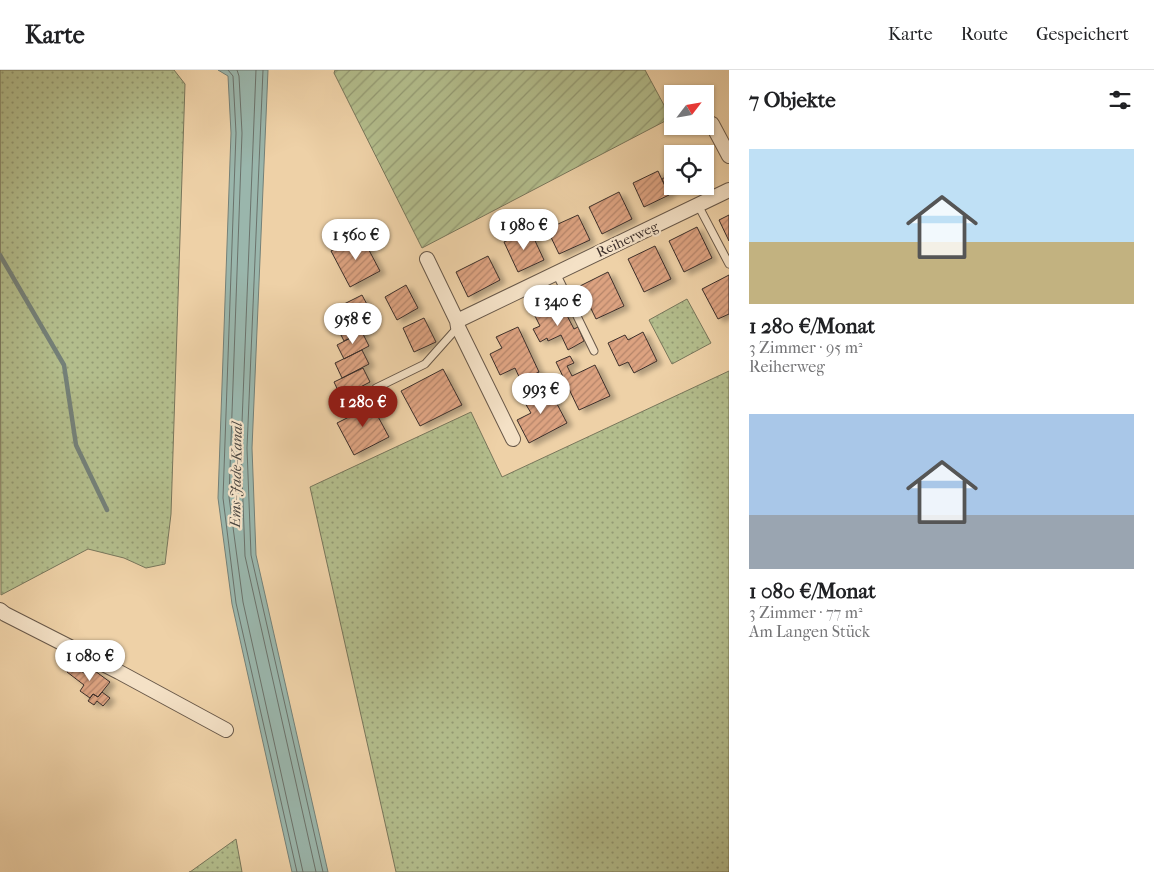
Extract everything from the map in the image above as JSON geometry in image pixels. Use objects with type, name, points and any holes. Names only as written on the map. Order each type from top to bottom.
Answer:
[{"type":"street","points":[[714,128],[729,156]]},
{"type":"street","name":"Reiherweg","points":[[458,324],[556,272],[729,190]]},
{"type":"street","points":[[427,259],[513,439]]},
{"type":"street","points":[[0,610],[226,730]]},
{"type":"lane","points":[[698,205],[729,264]]},
{"type":"lane","points":[[556,272],[594,351]]},
{"type":"lane","name":"Reiherweg","points":[[376,388],[424,364],[458,324]]},
{"type":"green space","points":[[0,70],[174,70],[185,84],[171,514],[165,564],[146,568],[124,558],[88,549],[1,595]]},
{"type":"green space","points":[[335,70],[645,70],[664,105],[664,122],[422,248],[334,73]]},
{"type":"green space","points":[[687,299],[711,343],[672,364],[649,320]]},
{"type":"green space","points":[[729,371],[729,872],[396,872],[310,487],[471,412],[502,477]]},
{"type":"green space","points":[[236,839],[242,872],[190,872]]},
{"type":"water","name":"Ems-Jade-Kanal","points":[[218,70],[268,70],[252,448],[256,555],[328,872],[292,872],[232,604],[218,498],[231,133],[228,76]]},
{"type":"building","points":[[658,171],[664,184],[664,195],[669,195],[644,207],[633,183]]},
{"type":"building","points":[[619,192],[632,219],[602,234],[589,207]]},
{"type":"building","points":[[578,215],[590,240],[559,254],[547,229]]},
{"type":"building","points":[[729,215],[729,241],[719,220]]},
{"type":"building","points":[[697,227],[712,258],[684,272],[669,241]]},
{"type":"building","points":[[530,230],[544,260],[518,272],[504,242]]},
{"type":"building","points":[[361,235],[380,271],[350,287],[331,251]]},
{"type":"building","points":[[655,246],[671,279],[644,292],[628,259]]},
{"type":"building","points":[[488,256],[500,280],[468,297],[456,272]]},
{"type":"building","points":[[608,272],[624,306],[596,319],[580,286]]},
{"type":"building","points":[[729,275],[729,314],[718,319],[702,289]]},
{"type":"building","points":[[406,285],[418,308],[397,320],[385,297]]},
{"type":"building","points":[[362,295],[370,310],[343,323],[336,308]]},
{"type":"building","points":[[561,304],[574,329],[578,327],[584,341],[568,350],[561,335],[548,341],[547,338],[540,342],[533,329],[540,326],[535,316]]},
{"type":"building","points":[[363,314],[370,328],[344,341],[337,327]]},
{"type":"building","points":[[424,318],[436,342],[414,352],[403,328]]},
{"type":"building","points":[[518,327],[539,372],[521,381],[515,368],[500,375],[490,354],[502,348],[496,337]]},
{"type":"building","points":[[362,332],[369,346],[344,359],[337,345]]},
{"type":"building","points":[[643,332],[657,361],[634,373],[628,362],[619,366],[608,343],[625,335],[628,340]]},
{"type":"building","points":[[362,350],[369,364],[342,378],[335,363]]},
{"type":"building","points":[[570,356],[574,363],[567,366],[572,376],[595,365],[610,396],[579,410],[556,362]]},
{"type":"building","points":[[363,368],[370,382],[341,397],[334,382]]},
{"type":"building","points":[[443,369],[462,405],[420,426],[401,391]]},
{"type":"building","points":[[547,385],[567,423],[529,443],[517,420],[531,413],[522,398]]},
{"type":"building","points":[[368,398],[389,437],[354,455],[337,423],[357,413],[353,406]]},
{"type":"building","points":[[72,665],[90,677],[95,671],[110,682],[98,697],[93,694],[90,698],[80,691],[84,685],[67,672]]},
{"type":"building","points":[[102,692],[110,698],[103,706],[97,701],[94,705],[88,701],[93,694],[98,697]]},
{"type":"waterway","points":[[0,255],[64,365],[76,445],[107,510]]}]
